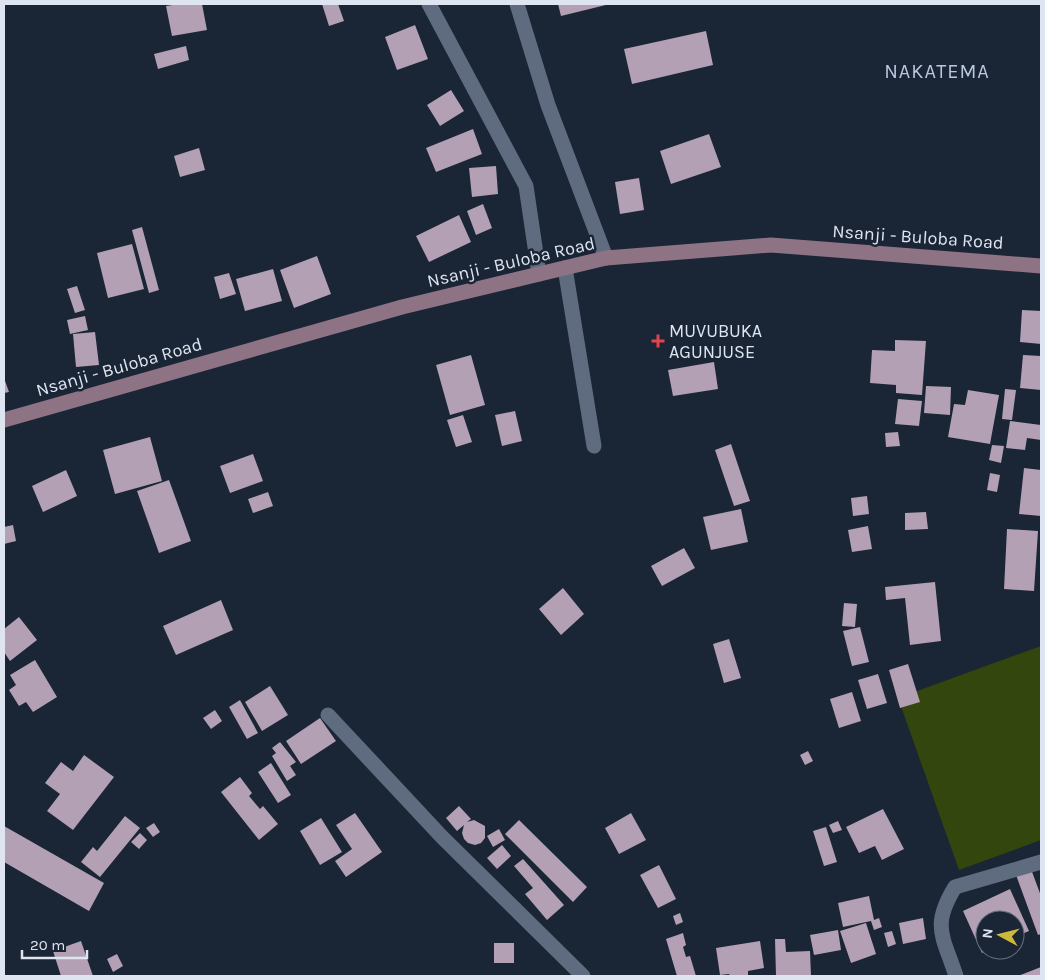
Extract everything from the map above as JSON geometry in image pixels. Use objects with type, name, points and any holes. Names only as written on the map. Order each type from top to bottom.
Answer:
[{"type":"main road","name":"Nsanji - Buloba Road","points":[[4,420],[402,307],[606,258],[771,245],[1041,266]]},
{"type":"street","points":[[429,4],[526,186],[539,274]]},
{"type":"street","points":[[517,4],[548,105],[606,258]]},
{"type":"street","points":[[565,268],[594,446]]},
{"type":"street","points":[[328,715],[442,837],[583,976]]},
{"type":"street","points":[[956,976],[940,925],[944,906],[955,887],[1041,862]]},
{"type":"green space","points":[[1041,646],[1041,840],[959,870],[898,698]]},
{"type":"building","points":[[202,4],[207,30],[172,36],[166,6]]},
{"type":"building","points":[[322,4],[338,4],[344,21],[329,26]]},
{"type":"building","points":[[558,4],[610,4],[561,16]]},
{"type":"building","points":[[415,25],[428,59],[397,70],[385,37]]},
{"type":"building","points":[[706,31],[713,65],[632,84],[624,49]]},
{"type":"building","points":[[186,46],[189,60],[158,69],[154,54]]},
{"type":"building","points":[[451,90],[464,111],[440,126],[427,105]]},
{"type":"building","points":[[473,129],[482,154],[436,172],[426,148]]},
{"type":"building","points":[[709,134],[721,167],[671,184],[660,151]]},
{"type":"building","points":[[199,148],[205,170],[180,177],[174,156]]},
{"type":"building","points":[[496,166],[498,194],[472,197],[469,168]]},
{"type":"building","points":[[639,178],[644,210],[620,214],[615,182]]},
{"type":"building","points":[[483,204],[492,228],[476,235],[467,211]]},
{"type":"building","points":[[459,215],[471,242],[429,262],[416,236]]},
{"type":"building","points":[[142,227],[159,290],[149,293],[132,230]]},
{"type":"building","points":[[132,244],[144,289],[108,298],[97,253]]},
{"type":"building","points":[[317,256],[331,294],[294,308],[280,270]]},
{"type":"building","points":[[273,269],[282,301],[245,311],[236,279]]},
{"type":"building","points":[[229,273],[236,294],[220,299],[214,277]]},
{"type":"building","points":[[77,286],[85,310],[75,313],[67,289]]},
{"type":"building","points":[[1022,310],[1041,311],[1041,344],[1020,342]]},
{"type":"building","points":[[85,316],[88,330],[70,334],[67,320]]},
{"type":"building","points":[[95,332],[99,365],[76,367],[73,334]]},
{"type":"building","points":[[895,340],[926,341],[922,395],[896,393],[896,385],[870,383],[872,350],[895,351]]},
{"type":"building","points":[[471,355],[485,405],[450,415],[436,365]]},
{"type":"building","points":[[1023,355],[1041,356],[1041,390],[1020,388]]},
{"type":"building","points":[[714,362],[718,389],[673,396],[668,370]]},
{"type":"building","points":[[4,378],[9,392],[4,393]]},
{"type":"building","points":[[926,386],[951,387],[950,415],[924,413]]},
{"type":"building","points":[[1005,389],[1016,390],[1012,420],[1002,419]]},
{"type":"building","points":[[968,390],[999,395],[990,444],[948,437],[954,404],[965,405]]},
{"type":"building","points":[[898,399],[922,401],[919,426],[895,424]]},
{"type":"building","points":[[515,411],[522,441],[502,446],[495,415]]},
{"type":"building","points":[[463,415],[472,442],[456,447],[447,420]]},
{"type":"building","points":[[1010,421],[1041,425],[1041,440],[1027,438],[1025,450],[1006,448]]},
{"type":"building","points":[[898,432],[900,446],[886,447],[885,433]]},
{"type":"building","points":[[150,437],[162,481],[115,494],[103,450]]},
{"type":"building","points":[[731,444],[750,501],[734,506],[715,450]]},
{"type":"building","points":[[992,445],[1004,446],[1001,463],[989,460]]},
{"type":"building","points":[[253,454],[263,481],[230,493],[220,466]]},
{"type":"building","points":[[1024,468],[1041,470],[1041,516],[1019,514]]},
{"type":"building","points":[[66,470],[77,496],[43,512],[32,486]]},
{"type":"building","points":[[990,473],[1000,475],[997,492],[987,490]]},
{"type":"building","points":[[169,480],[191,541],[159,553],[137,491]]},
{"type":"building","points":[[268,492],[273,506],[253,513],[248,499]]},
{"type":"building","points":[[867,496],[869,514],[853,516],[851,498]]},
{"type":"building","points":[[741,509],[748,542],[711,550],[703,517]]},
{"type":"building","points":[[926,512],[928,529],[905,530],[905,513]]},
{"type":"building","points":[[13,525],[16,541],[4,544],[4,527]]},
{"type":"building","points":[[868,526],[872,549],[852,552],[848,530]]},
{"type":"building","points":[[1007,529],[1038,531],[1034,591],[1004,589]]},
{"type":"building","points":[[684,548],[695,568],[662,586],[651,566]]},
{"type":"building","points":[[935,582],[941,641],[910,645],[905,598],[886,600],[885,587]]},
{"type":"building","points":[[563,588],[584,614],[561,635],[539,609]]},
{"type":"building","points":[[221,600],[233,630],[176,655],[163,626]]},
{"type":"building","points":[[844,603],[857,604],[855,627],[842,626]]},
{"type":"building","points":[[19,617],[37,640],[10,661],[4,652],[4,629]]},
{"type":"building","points":[[860,627],[869,662],[852,666],[843,631]]},
{"type":"building","points":[[729,639],[741,678],[724,683],[713,644]]},
{"type":"building","points":[[35,660],[57,697],[33,712],[26,702],[19,706],[9,690],[16,685],[10,675]]},
{"type":"building","points":[[908,664],[920,702],[900,708],[889,670]]},
{"type":"building","points":[[878,674],[887,703],[867,709],[858,680]]},
{"type":"building","points":[[270,686],[288,715],[262,731],[245,702]]},
{"type":"building","points":[[852,692],[861,721],[839,728],[830,699]]},
{"type":"building","points":[[240,700],[258,733],[247,739],[229,707]]},
{"type":"building","points":[[215,710],[222,721],[211,729],[203,718]]},
{"type":"building","points":[[320,718],[336,741],[301,764],[286,741]]},
{"type":"building","points":[[280,742],[296,762],[290,766],[296,775],[287,781],[272,756],[276,753],[272,748]]},
{"type":"building","points":[[808,751],[813,761],[805,765],[800,755]]},
{"type":"building","points":[[84,755],[114,777],[73,830],[47,811],[60,794],[45,783],[61,762],[73,771]]},
{"type":"building","points":[[271,763],[291,795],[278,803],[258,772]]},
{"type":"building","points":[[240,777],[252,793],[249,796],[260,809],[263,806],[278,824],[259,840],[221,792]]},
{"type":"building","points":[[459,806],[471,819],[467,822],[474,820],[485,826],[485,838],[481,843],[475,845],[468,843],[462,833],[464,825],[457,831],[446,818]]},
{"type":"building","points":[[883,809],[904,849],[882,860],[875,846],[859,853],[846,827]]},
{"type":"building","points":[[355,813],[382,852],[346,877],[335,861],[352,849],[336,825]]},
{"type":"building","points":[[631,813],[646,840],[619,854],[605,828]]},
{"type":"building","points":[[125,816],[140,828],[100,877],[81,862],[93,847],[97,851]]},
{"type":"building","points":[[321,818],[342,852],[320,865],[300,831]]},
{"type":"building","points":[[519,820],[587,887],[573,902],[505,834]]},
{"type":"building","points":[[838,821],[842,830],[833,833],[829,825]]},
{"type":"building","points":[[154,823],[160,832],[153,837],[146,828]]},
{"type":"building","points":[[4,826],[104,883],[89,911],[4,862]]},
{"type":"building","points":[[826,827],[837,862],[824,866],[813,831]]},
{"type":"building","points":[[499,829],[505,840],[493,847],[487,836]]},
{"type":"building","points":[[140,833],[147,840],[139,849],[131,842]]},
{"type":"building","points":[[502,845],[511,856],[497,869],[487,858]]},
{"type":"building","points":[[523,859],[564,905],[547,920],[525,894],[533,888],[514,866]]},
{"type":"building","points":[[659,865],[676,899],[658,908],[640,875]]},
{"type":"building","points":[[1031,869],[1041,896],[1041,934],[1038,935],[1016,875]]},
{"type":"building","points":[[1010,889],[1020,910],[975,910],[975,938],[963,911]]},
{"type":"building","points":[[869,896],[874,920],[879,918],[882,927],[874,930],[871,921],[843,927],[838,903]]},
{"type":"building","points":[[680,913],[683,922],[676,925],[673,916]]},
{"type":"building","points":[[923,918],[926,939],[903,944],[899,923]]},
{"type":"building","points":[[1025,922],[1029,931],[1025,933]]},
{"type":"building","points":[[866,923],[876,954],[851,963],[840,931]]},
{"type":"building","points":[[838,930],[841,950],[814,955],[810,935]]},
{"type":"building","points":[[892,931],[896,944],[888,947],[884,933]]},
{"type":"building","points":[[683,933],[686,945],[683,947],[686,957],[690,956],[696,976],[677,976],[666,939]]},
{"type":"building","points":[[775,939],[785,939],[786,952],[810,951],[811,976],[776,976]]},
{"type":"building","points":[[81,941],[93,976],[61,976],[53,951]]},
{"type":"building","points":[[760,941],[764,968],[748,971],[748,976],[720,975],[716,948]]},
{"type":"building","points":[[494,943],[514,943],[514,963],[494,963]]},
{"type":"building","points":[[117,954],[123,966],[113,972],[107,959]]},
{"type":"building","points":[[1041,967],[1041,976],[1018,976]]},
{"type":"place","name":"MUVUBUKA AGUNJUSE","points":[[658,341]]},
{"type":"district","name":"NAKATEMA","points":[[937,71]]}]
